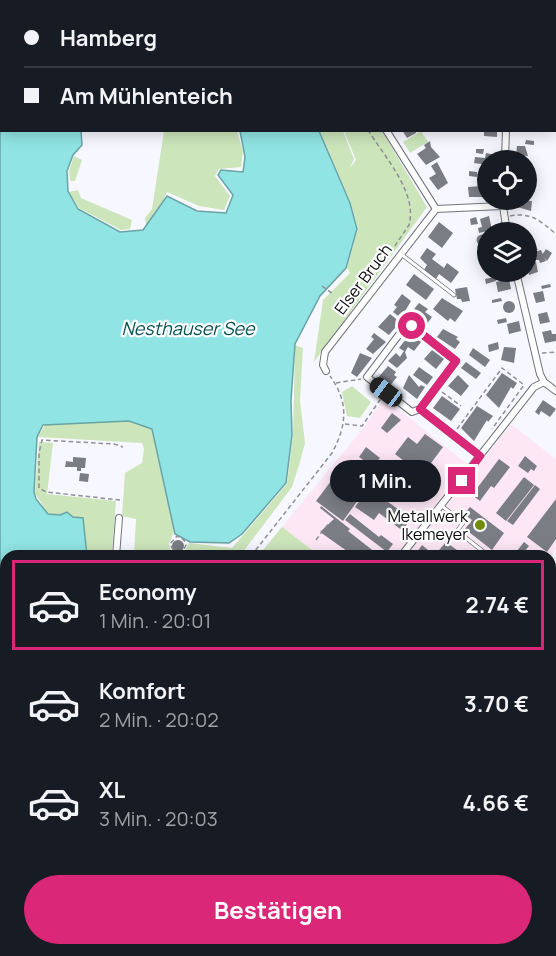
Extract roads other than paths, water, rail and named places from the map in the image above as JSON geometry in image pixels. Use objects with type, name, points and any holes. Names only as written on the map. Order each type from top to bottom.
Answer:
[{"type":"street","points":[[387,132],[436,209],[477,205]]},
{"type":"street","points":[[505,150],[506,132]]},
{"type":"street","name":"Elser Bruch","points":[[326,371],[323,364],[325,352],[399,253],[436,209]]},
{"type":"street","points":[[518,282],[544,382],[556,391]]},
{"type":"street","points":[[412,326],[456,361],[420,409],[412,411],[367,377],[404,328],[412,326]]},
{"type":"street","points":[[406,550],[534,387],[544,382]]},
{"type":"street","points":[[420,409],[480,456]]},
{"type":"street","points":[[116,550],[119,518]]},
{"type":"lane","points":[[399,253],[454,296]]},
{"type":"lane","points":[[442,506],[463,523],[457,531],[481,550]]},
{"type":"water","name":"Nesthauser See","points":[[0,132],[81,132],[82,145],[73,155],[67,171],[68,191],[78,209],[120,232],[143,230],[167,196],[197,211],[226,213],[233,195],[218,175],[221,170],[243,172],[245,157],[240,132],[319,132],[350,203],[357,229],[346,268],[320,296],[295,344],[291,400],[292,435],[286,483],[242,534],[229,543],[190,542],[175,534],[152,429],[129,421],[43,425],[37,437],[34,492],[36,499],[48,514],[60,515],[67,512],[73,517],[83,518],[86,550],[0,550]]},
{"type":"place","name":"Metallwerk Ikemeyer","points":[[480,525]]}]
